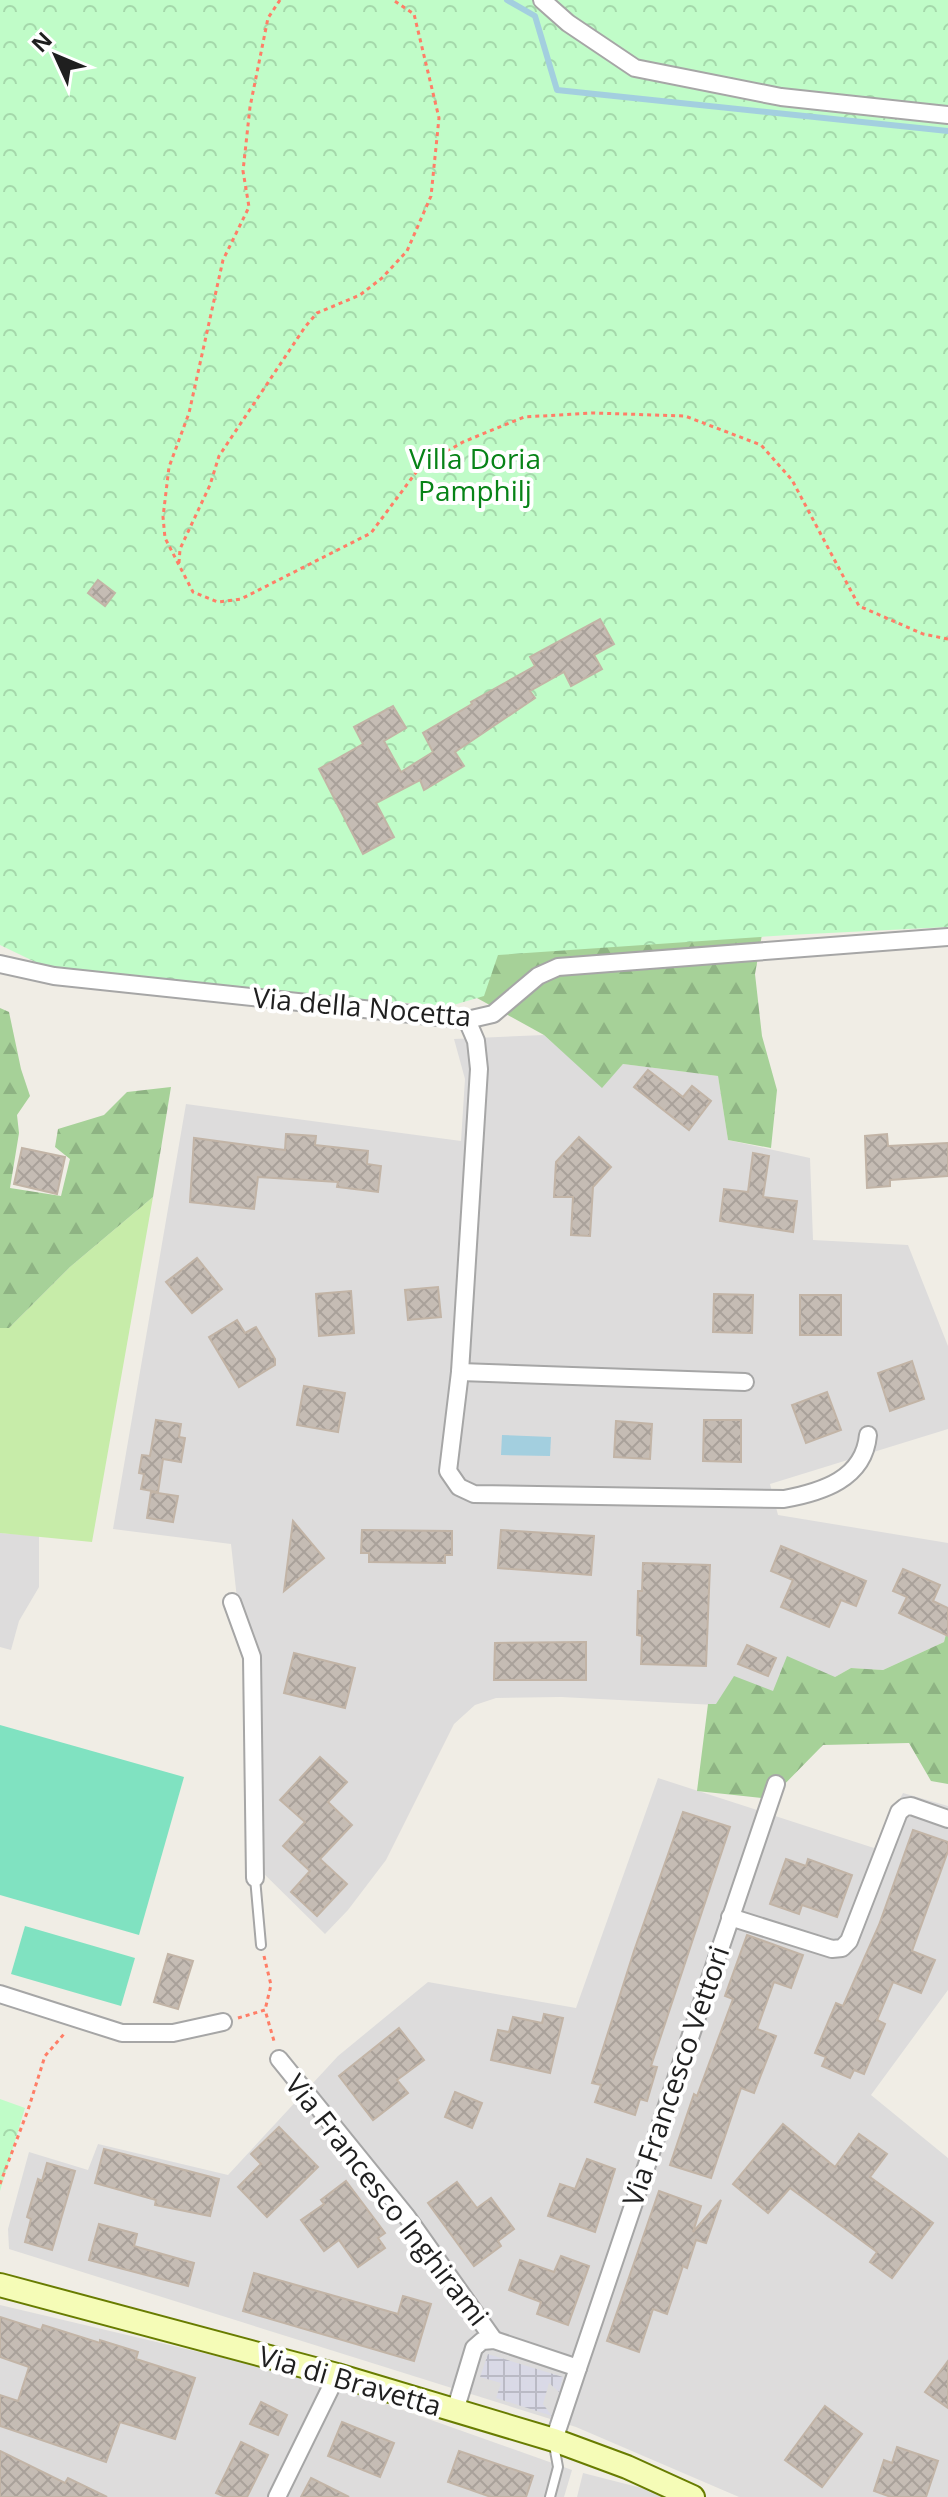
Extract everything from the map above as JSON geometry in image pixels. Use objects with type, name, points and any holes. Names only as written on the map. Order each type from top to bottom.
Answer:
[{"type":"main road","name":"Via di Bravetta","points":[[0,2285],[337,2375],[554,2440],[627,2467],[693,2497]]},
{"type":"street","points":[[542,0],[568,23],[635,68],[781,97],[948,115]]},
{"type":"street","name":"Via della Nocetta","points":[[0,964],[54,976],[467,1020],[493,1014],[538,976],[558,967],[948,937]]},
{"type":"street","points":[[467,1020],[476,1041],[479,1069],[460,1372],[448,1471],[459,1487],[474,1494],[784,1499],[829,1486],[848,1476],[866,1452],[868,1435]]},
{"type":"street","points":[[460,1372],[745,1382]]},
{"type":"street","points":[[232,1602],[252,1657],[255,1878]]},
{"type":"street","name":"Via Francesco Vettori","points":[[554,2440],[776,1784]]},
{"type":"street","points":[[730,1917],[832,1949],[842,1948],[849,1941],[902,1809],[911,1806],[948,1819]]},
{"type":"street","points":[[0,1994],[122,2033],[173,2033],[223,2022]]},
{"type":"street","name":"Via Francesco Inghirami","points":[[279,2059],[407,2217],[494,2340]]},
{"type":"street","points":[[455,2411],[474,2348],[482,2341],[494,2340],[578,2368]]},
{"type":"street","points":[[277,2497],[337,2375]]},
{"type":"lane","points":[[255,1878],[261,1945]]},
{"type":"lane","points":[[550,2497],[558,2467],[554,2440]]},
{"type":"path","points":[[280,0],[268,18],[250,107],[243,171],[249,207],[223,260],[189,413],[169,467],[165,538],[193,592],[207,599],[228,602],[241,599],[371,533],[420,467],[463,442],[524,417],[593,413],[685,416],[761,445],[792,480],[859,606],[923,634],[948,639]]},
{"type":"path","points":[[178,567],[180,549],[210,485],[219,456],[239,423],[317,313],[360,295],[382,278],[407,251],[431,196],[439,118],[414,14],[393,0]]},
{"type":"path","points":[[261,1945],[271,1985],[265,2010],[279,2059]]},
{"type":"path","points":[[223,2022],[265,2010]]},
{"type":"path","points":[[0,2184],[45,2056],[77,2019]]},
{"type":"shaded area","points":[[544,1035],[602,1087],[623,1064],[718,1076],[728,1140],[810,1158],[813,1240],[908,1245],[948,1346],[948,1429],[770,1484],[778,1515],[948,1543],[948,1626],[944,1642],[883,1670],[851,1668],[835,1677],[716,1705],[561,1697],[496,1698],[475,1705],[454,1724],[386,1860],[348,1910],[325,1934],[255,1865],[240,1626],[231,1544],[113,1529],[186,1104],[461,1141],[465,1079],[454,1039]]},
{"type":"shaded area","points":[[0,1533],[39,1536],[39,1587],[19,1621],[11,1650],[0,1647]]},
{"type":"shaded area","points":[[658,1778],[874,1848],[903,1793],[948,1806],[948,1990],[871,2095],[948,2158],[948,2497],[739,2497],[576,2427],[9,2249],[8,2229],[29,2152],[88,2170],[98,2144],[228,2175],[338,2056],[428,1982],[576,2008]]},
{"type":"shaded area","points":[[0,2305],[321,2381],[572,2470],[564,2497],[0,2497]]},
{"type":"shaded area","points":[[488,2354],[563,2377],[559,2392],[549,2383],[543,2404],[552,2416],[496,2398],[501,2383],[480,2377]]},
{"type":"shaded area","points":[[583,2473],[661,2493],[668,2497],[577,2497]]},
{"type":"green space","name":"Villa Doria Pamphilj","points":[[0,0],[948,0],[948,927],[498,955],[484,996],[450,1006],[195,987],[52,970],[0,945]]},
{"type":"green space","points":[[416,887],[769,895],[755,974],[762,1036],[777,1090],[771,1148],[728,1140],[718,1076],[623,1064],[602,1088],[544,1035],[448,982]]},
{"type":"green space","points":[[0,1008],[9,1012],[30,1096],[17,1115],[19,1133],[10,1188],[61,1196],[70,1159],[55,1147],[58,1129],[104,1115],[127,1092],[171,1087],[153,1197],[70,1267],[9,1328],[0,1328]]},
{"type":"green space","points":[[153,1197],[92,1542],[0,1533],[0,1328],[9,1328],[70,1267]]},
{"type":"green space","points":[[948,1626],[948,1784],[931,1781],[909,1743],[823,1745],[770,1799],[697,1791],[708,1704],[716,1704],[734,1676],[773,1691],[787,1656],[835,1677],[851,1668],[883,1670],[944,1642]]},
{"type":"green space","points":[[0,1725],[184,1777],[139,1935],[0,1895]]},
{"type":"green space","points":[[25,1926],[135,1958],[121,2006],[11,1974]]},
{"type":"green space","points":[[0,2099],[25,2108],[0,2191]]},
{"type":"water","points":[[502,1435],[551,1437],[550,1456],[501,1455]]},
{"type":"building","points":[[98,580],[115,593],[105,606],[88,593]]},
{"type":"building","points":[[600,619],[614,644],[594,655],[602,669],[571,686],[564,672],[530,691],[535,698],[455,752],[464,766],[424,790],[420,780],[376,803],[394,837],[363,854],[319,769],[363,744],[354,727],[393,706],[406,728],[384,741],[401,772],[433,752],[423,733],[535,666],[530,657]]},
{"type":"building","points":[[648,1070],[683,1097],[692,1086],[711,1101],[689,1130],[634,1087]]},
{"type":"building","points":[[286,1134],[316,1136],[315,1145],[368,1151],[367,1164],[381,1166],[378,1192],[337,1187],[338,1182],[258,1177],[254,1209],[190,1202],[194,1138],[285,1150]]},
{"type":"building","points":[[887,1134],[888,1146],[948,1143],[948,1176],[890,1180],[890,1186],[867,1188],[865,1136]]},
{"type":"building","points":[[579,1137],[611,1167],[593,1187],[590,1236],[571,1235],[573,1197],[554,1197],[556,1162]]},
{"type":"building","points":[[22,1148],[65,1157],[57,1194],[14,1184]]},
{"type":"building","points":[[753,1153],[769,1156],[763,1197],[797,1201],[793,1232],[720,1221],[724,1189],[748,1192]]},
{"type":"building","points":[[197,1258],[222,1289],[192,1313],[166,1282]]},
{"type":"building","points":[[438,1287],[441,1317],[408,1320],[405,1290]]},
{"type":"building","points":[[351,1291],[354,1333],[319,1336],[316,1294]]},
{"type":"building","points":[[714,1294],[753,1295],[752,1333],[713,1332]]},
{"type":"building","points":[[800,1295],[841,1295],[841,1335],[800,1335]]},
{"type":"building","points":[[237,1320],[245,1333],[256,1327],[275,1359],[275,1365],[239,1387],[209,1337]]},
{"type":"building","points":[[912,1361],[924,1399],[890,1411],[878,1373]]},
{"type":"building","points":[[304,1386],[345,1393],[338,1432],[297,1425]]},
{"type":"building","points":[[827,1392],[841,1430],[806,1443],[792,1405]]},
{"type":"building","points":[[156,1420],[181,1424],[179,1437],[185,1438],[181,1462],[163,1459],[158,1492],[141,1489],[144,1474],[139,1473],[142,1455],[150,1456]]},
{"type":"building","points":[[704,1420],[741,1420],[741,1462],[703,1461]]},
{"type":"building","points":[[616,1421],[652,1424],[650,1459],[614,1457]]},
{"type":"building","points":[[151,1492],[178,1496],[173,1522],[147,1518]]},
{"type":"building","points":[[293,1521],[324,1558],[284,1591]]},
{"type":"building","points":[[362,1530],[452,1531],[452,1555],[445,1555],[445,1563],[369,1562],[369,1553],[361,1553]]},
{"type":"building","points":[[501,1530],[594,1536],[591,1575],[498,1568]]},
{"type":"building","points":[[781,1546],[866,1581],[856,1606],[841,1600],[829,1627],[781,1607],[793,1580],[771,1571]]},
{"type":"building","points":[[643,1563],[710,1565],[706,1666],[641,1664],[642,1636],[637,1635],[638,1591],[642,1591]]},
{"type":"building","points":[[903,1569],[940,1585],[933,1601],[948,1608],[948,1636],[899,1613],[907,1597],[893,1591]]},
{"type":"building","points":[[586,1642],[586,1680],[494,1680],[495,1643]]},
{"type":"building","points":[[747,1645],[776,1658],[768,1676],[738,1664]]},
{"type":"building","points":[[294,1653],[355,1668],[345,1708],[284,1693]]},
{"type":"building","points":[[320,1757],[347,1782],[328,1802],[352,1825],[320,1859],[347,1884],[317,1916],[291,1892],[310,1871],[283,1846],[305,1822],[280,1800]]},
{"type":"building","points":[[683,1812],[730,1827],[651,2066],[657,2067],[647,2101],[640,2099],[635,2115],[595,2102],[601,2085],[592,2083]]},
{"type":"building","points":[[913,1830],[948,1842],[948,1851],[912,1951],[935,1960],[921,1993],[893,1982],[877,2020],[885,2024],[864,2074],[854,2070],[850,2078],[822,2066],[826,2057],[815,2053],[836,2003],[843,2006],[879,1925]]},
{"type":"building","points":[[786,1859],[806,1866],[808,1859],[852,1875],[837,1917],[802,1905],[799,1914],[770,1904]]},
{"type":"building","points":[[747,1935],[803,1955],[791,1988],[774,1982],[757,2029],[776,2036],[754,2093],[741,2088],[711,2178],[670,2165],[694,2094],[697,2096],[733,1999],[725,1996]]},
{"type":"building","points":[[168,1954],[193,1961],[178,2009],[154,2002]]},
{"type":"building","points":[[544,2014],[563,2018],[550,2073],[491,2060],[498,2030],[509,2032],[513,2017],[542,2023]]},
{"type":"building","points":[[399,2028],[424,2060],[397,2080],[408,2093],[373,2120],[339,2076]]},
{"type":"building","points":[[455,2092],[482,2103],[472,2128],[445,2117]]},
{"type":"building","points":[[783,2124],[835,2167],[859,2134],[887,2154],[870,2177],[933,2223],[892,2278],[870,2262],[877,2252],[790,2188],[768,2213],[733,2184]]},
{"type":"building","points":[[279,2127],[318,2167],[267,2217],[238,2187],[261,2164],[251,2154]]},
{"type":"building","points":[[104,2149],[219,2179],[210,2216],[155,2205],[156,2200],[95,2183]]},
{"type":"building","points":[[587,2159],[615,2169],[595,2232],[548,2216],[560,2184],[575,2189]]},
{"type":"building","points":[[47,2163],[75,2171],[52,2250],[25,2242],[31,2219],[27,2217],[38,2179],[42,2181]]},
{"type":"building","points":[[346,2181],[385,2233],[378,2238],[385,2248],[358,2267],[339,2240],[324,2251],[301,2220],[324,2204],[321,2200]]},
{"type":"building","points":[[457,2182],[477,2208],[491,2198],[514,2229],[498,2241],[501,2246],[474,2266],[428,2203]]},
{"type":"building","points":[[659,2191],[701,2206],[693,2232],[721,2200],[706,2243],[696,2240],[687,2268],[683,2266],[667,2314],[653,2309],[639,2352],[607,2341]]},
{"type":"building","points":[[99,2224],[137,2234],[134,2246],[194,2263],[188,2286],[89,2260]]},
{"type":"building","points":[[561,2256],[589,2266],[568,2325],[537,2314],[541,2302],[509,2290],[520,2260],[554,2272]]},
{"type":"building","points":[[254,2273],[398,2314],[403,2296],[431,2304],[414,2361],[243,2311]]},
{"type":"building","points":[[0,2317],[41,2330],[43,2325],[100,2343],[100,2340],[138,2352],[136,2359],[195,2378],[175,2439],[120,2422],[106,2462],[0,2426],[0,2395],[18,2401],[29,2367],[0,2357]]},
{"type":"building","points":[[948,2361],[948,2408],[925,2392]]},
{"type":"building","points":[[261,2402],[287,2415],[278,2435],[250,2424]]},
{"type":"building","points":[[825,2406],[862,2434],[822,2487],[785,2460]]},
{"type":"building","points":[[342,2422],[394,2443],[380,2477],[328,2456]]},
{"type":"building","points":[[241,2442],[268,2455],[247,2497],[225,2497],[216,2493]]},
{"type":"building","points":[[897,2447],[938,2461],[926,2497],[891,2497],[874,2491],[884,2460],[892,2463]]},
{"type":"building","points":[[0,2451],[65,2483],[68,2478],[107,2497],[0,2497]]},
{"type":"building","points":[[459,2451],[533,2476],[526,2497],[491,2497],[448,2482]]},
{"type":"building","points":[[311,2478],[349,2497],[301,2497]]},
{"type":"waterway","points":[[507,0],[535,16],[557,90],[948,131]]}]
